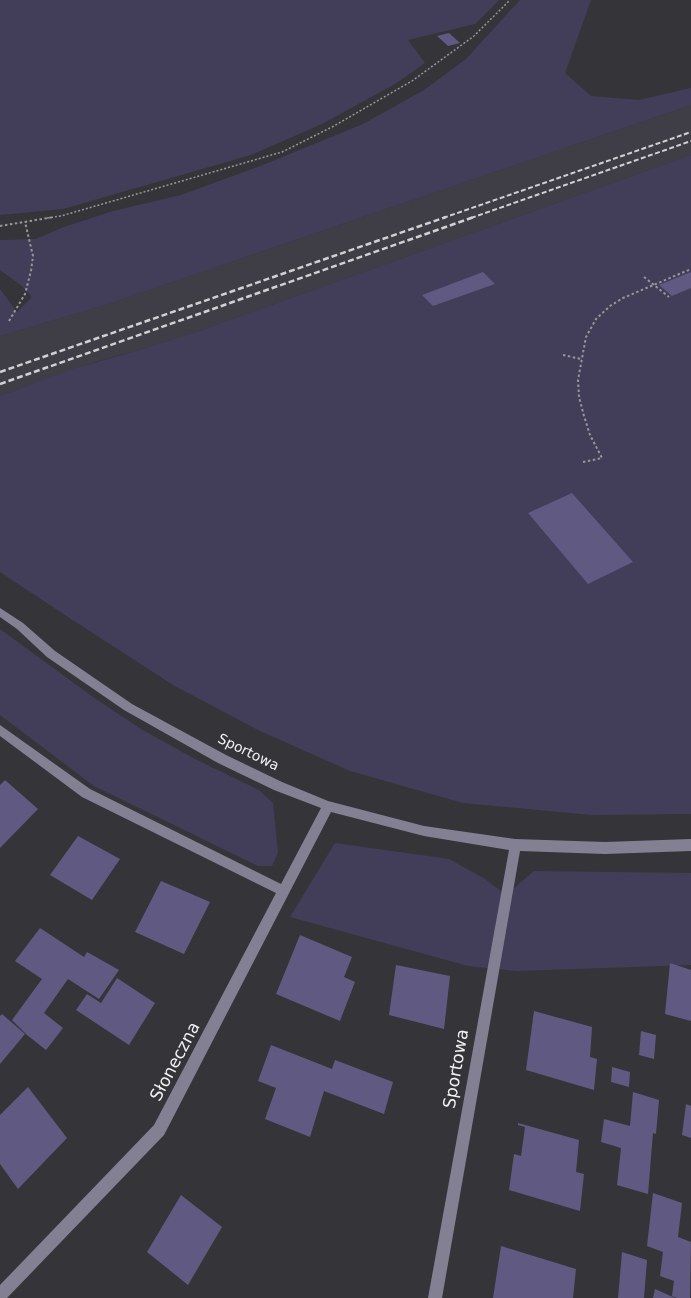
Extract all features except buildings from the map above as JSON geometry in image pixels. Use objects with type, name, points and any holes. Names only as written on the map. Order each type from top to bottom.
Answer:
[{"type":"street","name":"Sportowa","points":[[0,612],[20,626],[51,654],[128,707],[222,759],[278,786],[328,806],[424,831],[515,846],[605,848],[691,845]]},
{"type":"street","points":[[0,730],[86,793],[284,891]]},
{"type":"street","name":"Słoneczna","points":[[0,1295],[159,1130],[328,806]]},
{"type":"street","name":"Sportowa","points":[[435,1298],[515,846]]},
{"type":"path","points":[[0,226],[61,216],[282,152],[332,128],[412,81],[474,36],[510,0]]},
{"type":"path","points":[[8,321],[26,294],[31,271],[33,256],[26,222]]},
{"type":"path","points":[[583,462],[602,458],[590,435],[579,398],[578,380],[586,337],[596,319],[610,306],[652,285],[691,269]]},
{"type":"path","points":[[644,277],[652,285],[669,297]]},
{"type":"path","points":[[563,355],[581,359]]},
{"type":"shaded area","points":[[0,0],[499,0],[475,24],[408,40],[425,63],[395,84],[322,124],[251,155],[63,209],[0,215]]},
{"type":"shaded area","points":[[520,0],[591,0],[565,73],[591,96],[639,100],[691,88],[691,105],[105,305],[0,336],[0,289],[17,312],[32,297],[22,286],[0,270],[0,240],[36,239],[64,227],[113,211],[181,195],[263,165],[363,124],[424,90],[466,59]]},
{"type":"shaded area","points":[[691,105],[691,155],[196,332],[98,361],[0,396],[0,336],[105,305]]},
{"type":"shaded area","points":[[691,155],[691,814],[592,815],[463,803],[350,771],[258,730],[173,685],[0,572],[0,396],[76,368],[196,332]]},
{"type":"shaded area","points":[[0,629],[93,697],[141,729],[195,759],[259,790],[273,803],[278,853],[272,866],[258,866],[94,786],[0,715]]},
{"type":"shaded area","points":[[335,843],[449,859],[485,879],[506,895],[534,871],[691,873],[691,965],[517,971],[468,966],[290,917]]},
{"type":"railway","points":[[443,218],[691,132]]},
{"type":"railway","points":[[471,218],[691,141]]},
{"type":"railway","points":[[0,372],[446,217]]},
{"type":"railway","points":[[0,384],[474,217]]}]
